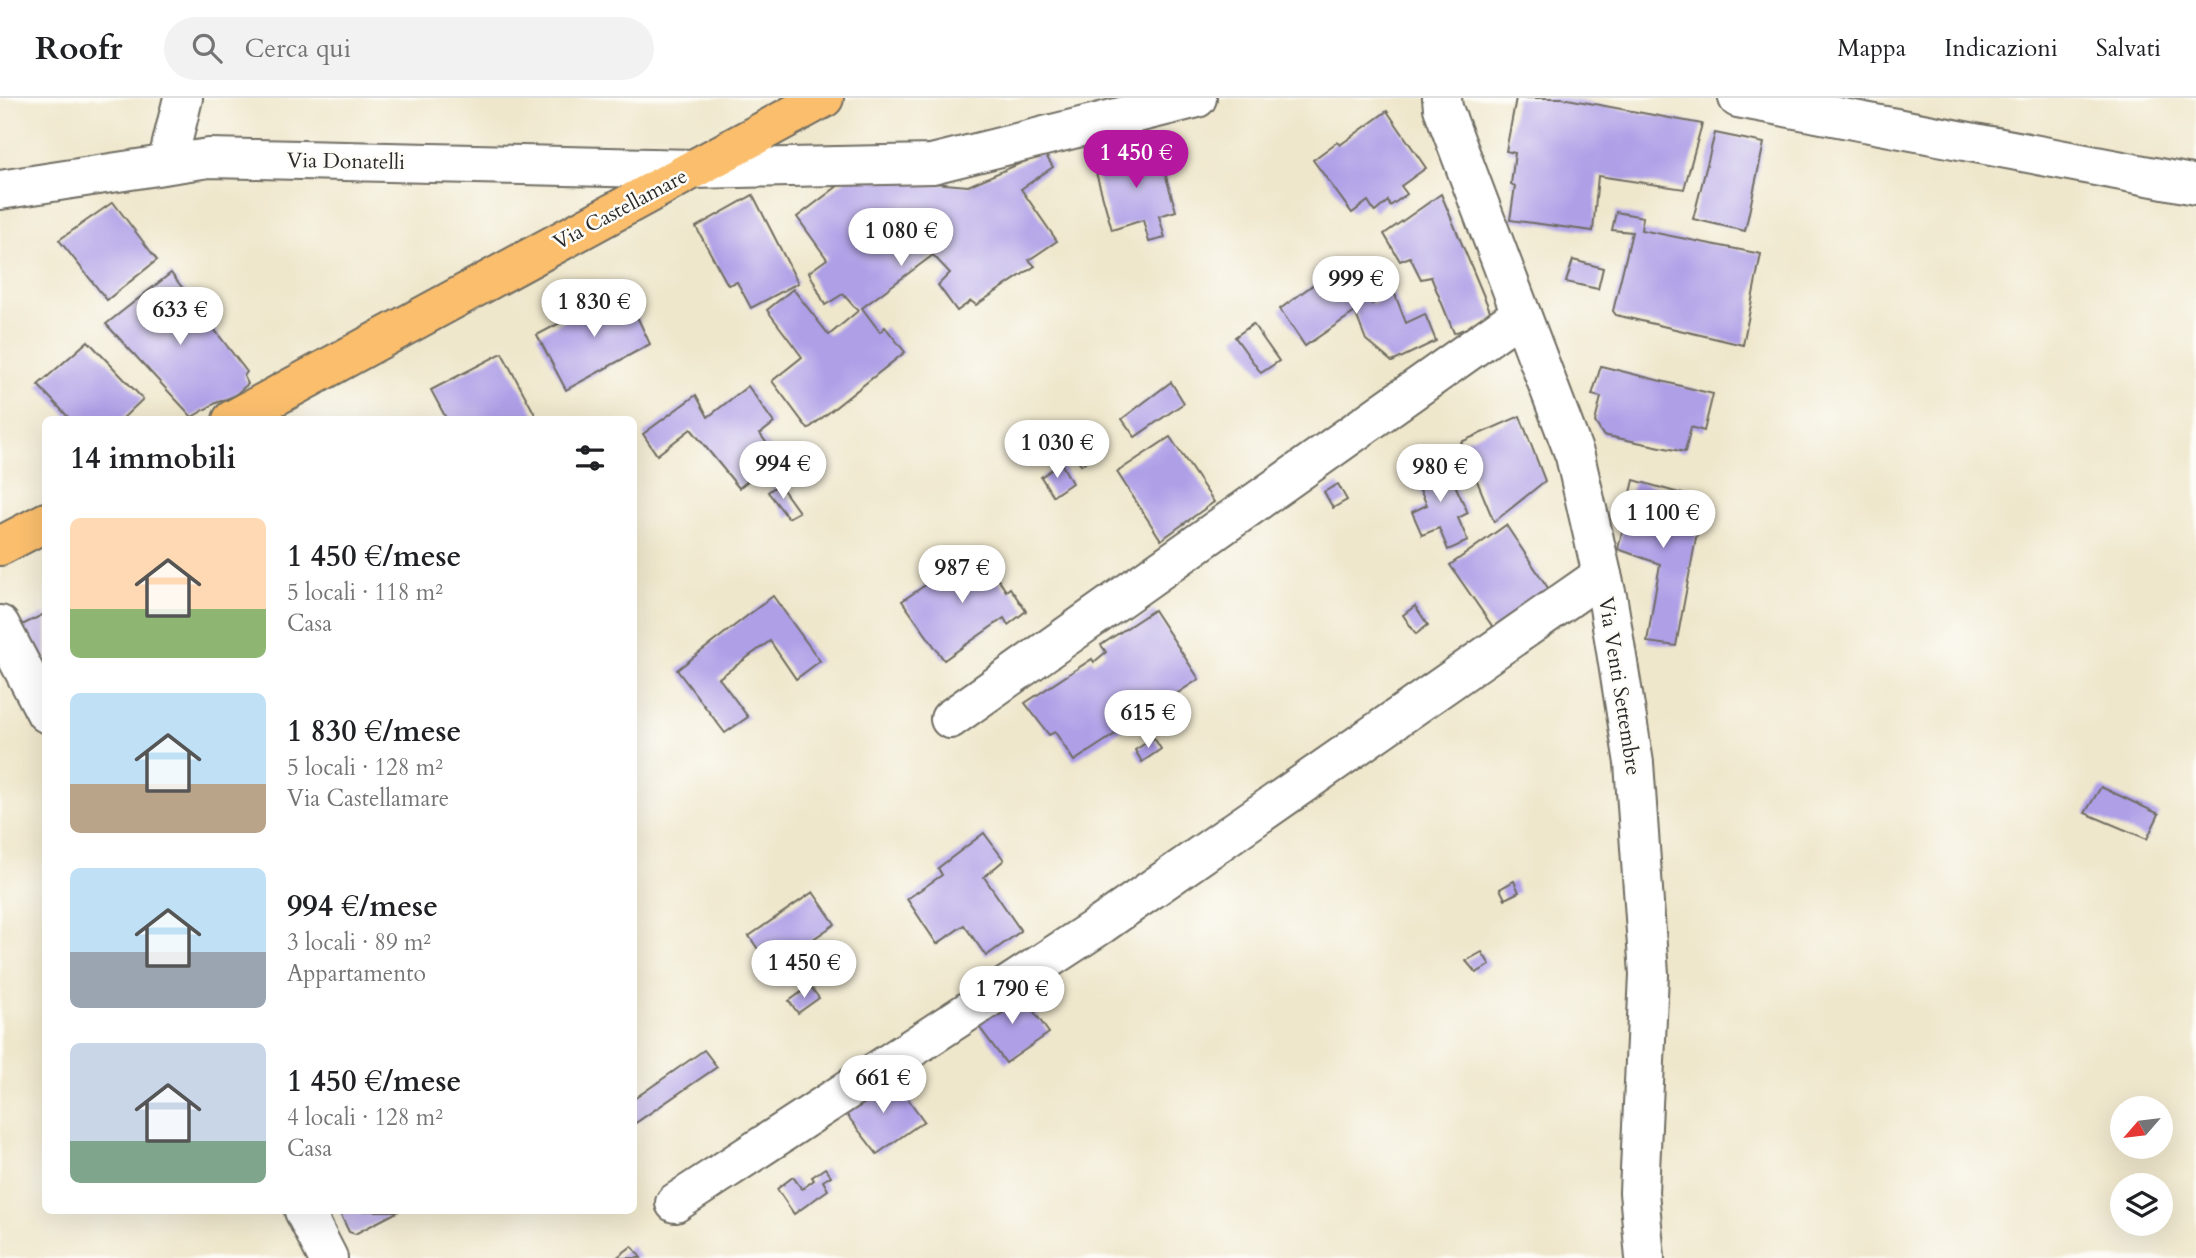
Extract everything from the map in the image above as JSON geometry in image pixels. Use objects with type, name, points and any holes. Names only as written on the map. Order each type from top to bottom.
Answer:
[{"type":"main road","name":"Via Castellamare","points":[[239,416],[824,98]]},
{"type":"main road","points":[[0,546],[42,524]]},
{"type":"street","points":[[167,164],[183,98]]},
{"type":"street","name":"Via Donatelli","points":[[0,190],[208,158],[694,169],[932,164],[1197,98]]},
{"type":"street","name":"Via Venti Settembre","points":[[1441,98],[1575,456],[1608,601],[1634,763],[1649,974],[1639,1192],[1645,1258]]},
{"type":"street","points":[[1738,98],[2196,185]]},
{"type":"street","points":[[950,719],[1521,314]]},
{"type":"street","points":[[675,1203],[1102,924],[1602,575]]},
{"type":"street","points":[[0,625],[42,705]]},
{"type":"street","points":[[306,1214],[328,1258]]},
{"type":"building","points":[[1516,98],[1562,98],[1702,124],[1684,189],[1598,176],[1593,231],[1510,220],[1515,186],[1511,184],[1515,153],[1506,151]]},
{"type":"building","points":[[1387,111],[1426,168],[1401,186],[1407,194],[1390,206],[1388,201],[1375,212],[1368,201],[1352,213],[1313,160],[1337,142],[1340,145]]},
{"type":"building","points":[[1715,133],[1764,143],[1745,231],[1693,219]]},
{"type":"building","points":[[1156,143],[1176,211],[1159,216],[1165,238],[1149,242],[1143,220],[1112,230],[1093,162]]},
{"type":"building","points":[[1043,151],[1053,167],[1021,189],[1057,241],[1029,260],[1035,266],[976,305],[971,301],[957,311],[938,285],[950,273],[933,255],[862,308],[880,332],[885,327],[905,352],[808,429],[772,381],[802,357],[767,310],[793,289],[829,335],[858,311],[843,294],[825,305],[809,272],[827,259],[797,217],[851,176],[968,186]]},
{"type":"building","points":[[1441,194],[1493,318],[1454,333],[1431,277],[1421,279],[1410,257],[1400,261],[1384,234]]},
{"type":"building","points":[[753,195],[798,283],[751,308],[737,282],[728,285],[696,227]]},
{"type":"building","points":[[113,202],[157,260],[107,300],[59,240]]},
{"type":"building","points":[[1616,212],[1643,217],[1641,230],[1761,254],[1743,345],[1616,315],[1613,311],[1632,232],[1612,230]]},
{"type":"building","points":[[1573,260],[1603,268],[1598,289],[1566,282]]},
{"type":"building","points":[[1344,262],[1372,304],[1394,292],[1406,323],[1425,314],[1436,341],[1392,362],[1366,340],[1355,312],[1305,346],[1280,309]]},
{"type":"building","points":[[171,273],[247,372],[244,376],[248,384],[234,396],[191,416],[106,324]]},
{"type":"building","points":[[624,289],[650,344],[566,390],[537,335]]},
{"type":"building","points":[[1253,324],[1279,361],[1261,373],[1235,337]]},
{"type":"building","points":[[88,341],[143,399],[125,416],[67,416],[38,385]]},
{"type":"building","points":[[502,353],[536,416],[445,416],[431,390]]},
{"type":"building","points":[[1601,366],[1713,394],[1704,431],[1691,427],[1685,452],[1603,435],[1595,422],[1601,397],[1592,395]]},
{"type":"building","points":[[1171,382],[1184,403],[1135,437],[1122,419]]},
{"type":"building","points":[[748,386],[774,423],[760,434],[777,457],[739,488],[691,429],[657,455],[643,434],[696,395],[708,417]]},
{"type":"building","points":[[1520,416],[1545,481],[1494,522],[1461,442]]},
{"type":"building","points":[[1170,437],[1214,502],[1161,540],[1117,472]]},
{"type":"building","points":[[1091,442],[1099,452],[1081,465],[1074,453]]},
{"type":"building","points":[[1443,459],[1468,513],[1458,518],[1468,541],[1448,550],[1439,528],[1422,535],[1412,512],[1427,505],[1412,472]]},
{"type":"building","points":[[1061,463],[1072,483],[1053,496],[1041,477]]},
{"type":"building","points":[[1634,480],[1703,500],[1676,646],[1647,642],[1660,564],[1618,549]]},
{"type":"building","points":[[779,484],[799,512],[788,518],[768,492]]},
{"type":"building","points":[[1338,484],[1347,500],[1333,508],[1324,492]]},
{"type":"building","points":[[1506,525],[1550,591],[1495,630],[1450,565]]},
{"type":"building","points":[[978,549],[1006,591],[1010,588],[1026,611],[1008,625],[1004,618],[944,660],[902,601]]},
{"type":"building","points":[[773,596],[820,661],[796,679],[770,641],[719,678],[748,717],[725,733],[677,670]]},
{"type":"building","points":[[1415,606],[1428,625],[1416,634],[1403,615]]},
{"type":"building","points":[[1154,610],[1199,679],[1074,761],[1055,732],[1049,735],[1025,703],[1092,659],[1094,662],[1106,652],[1101,645]]},
{"type":"building","points":[[42,615],[42,674],[18,627]]},
{"type":"building","points":[[1154,738],[1161,749],[1142,762],[1135,750]]},
{"type":"building","points":[[2101,787],[2159,814],[2147,839],[2085,813]]},
{"type":"building","points":[[984,833],[1004,860],[984,877],[1021,931],[986,956],[964,925],[937,944],[907,899],[942,875],[938,868]]},
{"type":"building","points":[[1514,881],[1519,892],[1505,899],[1500,889]]},
{"type":"building","points":[[813,892],[835,924],[771,968],[749,936]]},
{"type":"building","points":[[1482,952],[1490,965],[1476,973],[1466,961]]},
{"type":"building","points":[[810,986],[819,998],[798,1013],[789,1001]]},
{"type":"building","points":[[1018,989],[1049,1033],[1006,1063],[974,1020]]},
{"type":"building","points":[[704,1050],[717,1067],[637,1122],[637,1097]]},
{"type":"building","points":[[892,1077],[924,1121],[877,1154],[840,1106]]},
{"type":"building","points":[[825,1168],[831,1176],[823,1181],[828,1190],[794,1214],[777,1189],[793,1177],[802,1189],[814,1180],[812,1177]]},
{"type":"building","points":[[340,1214],[393,1214],[355,1234],[349,1232]]},
{"type":"building","points":[[632,1246],[641,1258],[616,1258]]}]
